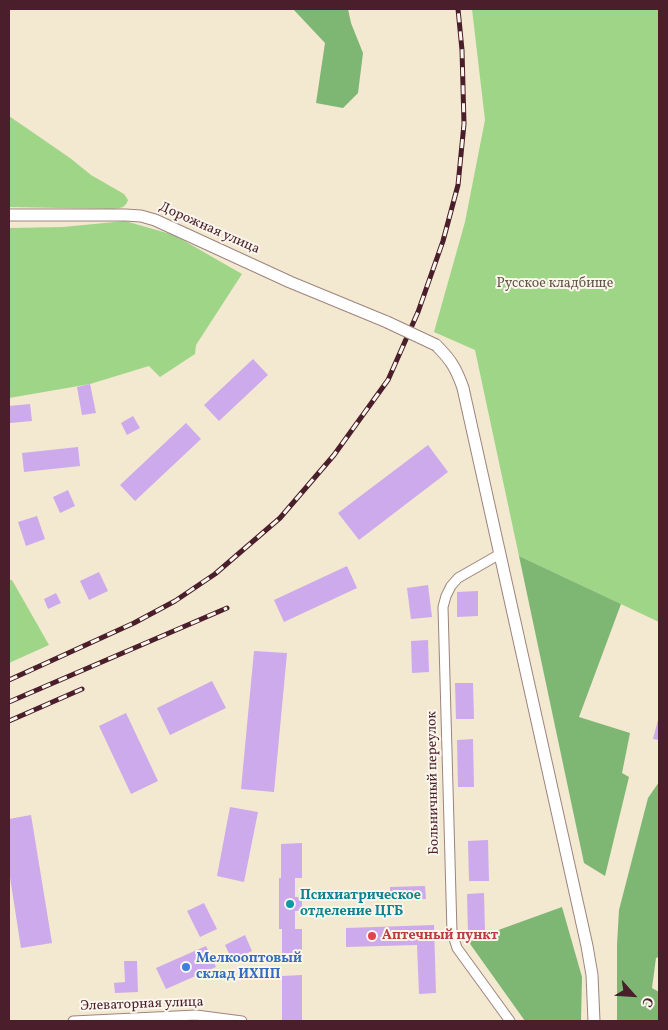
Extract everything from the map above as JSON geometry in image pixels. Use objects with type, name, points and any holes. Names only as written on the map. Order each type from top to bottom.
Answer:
[{"type":"street","name":"Дорожная улица","points":[[9,215],[125,215],[141,216],[155,220],[290,282],[387,322],[436,345],[448,357],[457,371],[463,388],[500,554]]},
{"type":"street","name":"Больничный переулок","points":[[500,554],[458,578],[451,586],[443,607],[452,932],[457,948],[510,1021]]},
{"type":"street","points":[[500,554],[587,946],[592,975],[594,1021]]},
{"type":"street","name":"Элеваторная улица","points":[[73,1021],[196,1015],[242,1021]]},
{"type":"green space","points":[[293,9],[348,9],[351,23],[363,53],[358,93],[343,108],[316,103],[325,43]]},
{"type":"green space","name":"Русское кладбище","points":[[472,9],[659,9],[659,622],[519,556],[475,350],[434,332],[465,222],[485,120]]},
{"type":"green space","points":[[9,116],[70,158],[91,175],[124,194],[128,200],[126,205],[113,209],[9,207]]},
{"type":"green space","points":[[125,221],[174,235],[242,274],[196,345],[195,354],[160,377],[149,366],[90,384],[9,398],[9,228],[63,227]]},
{"type":"green space","points":[[519,556],[621,604],[579,717],[630,733],[622,773],[629,777],[605,876],[584,863]]},
{"type":"green space","points":[[9,580],[12,580],[49,645],[9,663]]},
{"type":"green space","points":[[659,782],[659,957],[656,958],[652,988],[659,992],[659,1021],[617,1021],[619,910],[648,798]]},
{"type":"green space","points":[[562,907],[582,977],[581,1021],[525,1021],[468,941]]},
{"type":"building","points":[[253,359],[268,375],[219,421],[204,405]]},
{"type":"building","points":[[90,384],[96,413],[82,415],[77,387]]},
{"type":"building","points":[[30,404],[32,421],[10,423],[9,406]]},
{"type":"building","points":[[133,416],[140,428],[127,435],[121,423]]},
{"type":"building","points":[[186,423],[201,439],[135,501],[120,485]]},
{"type":"building","points":[[428,445],[448,472],[359,540],[338,513]]},
{"type":"building","points":[[78,447],[80,466],[24,472],[22,453]]},
{"type":"building","points":[[68,490],[75,506],[60,513],[53,497]]},
{"type":"building","points":[[37,516],[45,539],[26,546],[18,522]]},
{"type":"building","points":[[347,566],[357,588],[284,622],[274,600]]},
{"type":"building","points":[[99,572],[108,591],[89,600],[80,581]]},
{"type":"building","points":[[428,585],[432,617],[411,619],[407,588]]},
{"type":"building","points":[[478,591],[478,616],[457,617],[457,592]]},
{"type":"building","points":[[56,593],[61,603],[48,609],[44,599]]},
{"type":"building","points":[[428,640],[429,672],[412,673],[411,641]]},
{"type":"building","points":[[254,651],[287,653],[274,792],[241,789]]},
{"type":"building","points":[[212,681],[226,708],[170,735],[157,708]]},
{"type":"building","points":[[455,683],[473,683],[474,719],[456,719]]},
{"type":"building","points":[[126,713],[158,781],[131,794],[99,726]]},
{"type":"building","points":[[659,716],[659,740],[653,739]]},
{"type":"building","points":[[473,739],[474,787],[458,787],[457,740]]},
{"type":"building","points":[[230,807],[258,812],[244,882],[217,876]]},
{"type":"building","points":[[31,815],[52,943],[21,948],[9,871],[9,819]]},
{"type":"building","points":[[488,840],[489,881],[469,881],[468,841]]},
{"type":"building","name":"Психиатрическое отделение ЦГБ","points":[[302,843],[302,878],[295,878],[295,897],[302,897],[302,911],[295,911],[295,929],[302,929],[302,963],[282,963],[282,929],[279,929],[281,844]]},
{"type":"building","points":[[425,886],[426,899],[390,900],[390,887]]},
{"type":"building","points":[[484,893],[485,932],[468,933],[467,894]]},
{"type":"building","points":[[204,903],[217,929],[200,937],[187,911]]},
{"type":"building","points":[[434,925],[436,993],[419,994],[417,945],[346,947],[346,928]]},
{"type":"building","points":[[245,935],[252,951],[232,960],[225,945]]},
{"type":"building","points":[[206,946],[216,967],[166,989],[156,968]]},
{"type":"building","points":[[124,961],[137,961],[138,992],[115,993],[114,983],[125,982]]},
{"type":"building","points":[[302,975],[302,1021],[282,1021],[282,976]]},
{"type":"railway","points":[[9,680],[134,623],[175,601],[215,574],[280,518],[334,455],[388,380],[418,312],[443,241],[458,185],[464,124],[462,50],[458,9]]},
{"type":"railway","points":[[9,702],[227,608]]},
{"type":"railway","points":[[9,721],[82,689]]},
{"type":"place","name":"Психиатрическое отделение ЦГБ","points":[[290,904]]},
{"type":"place","name":"Аптечный пункт","points":[[372,936]]},
{"type":"place","name":"Мелкооптовый склад ИХПП","points":[[186,967]]}]
